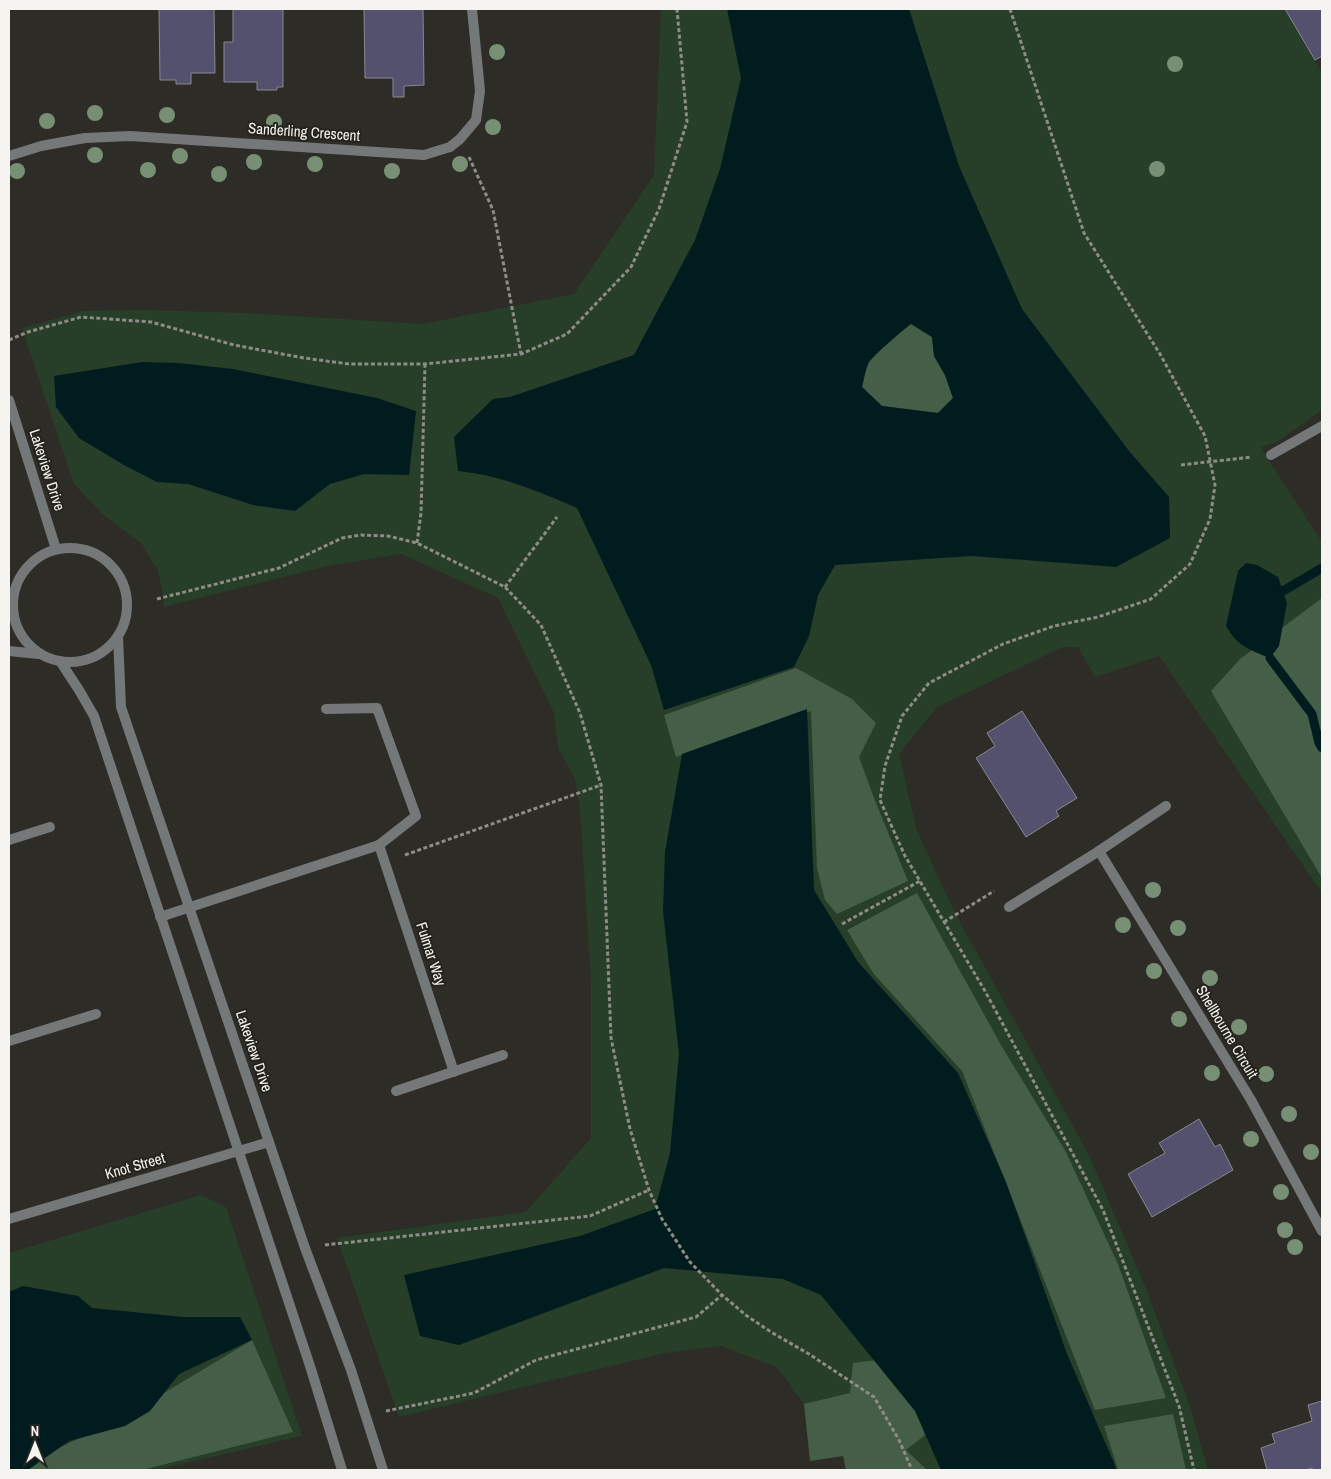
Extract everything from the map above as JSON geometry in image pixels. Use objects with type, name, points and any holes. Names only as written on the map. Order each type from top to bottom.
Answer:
[{"type":"street","name":"Sanderling Crescent","points":[[9,156],[41,146],[85,138],[130,136],[424,155],[450,147],[460,139],[476,120],[480,91],[472,9]]},
{"type":"street","name":"Lakeview Drive","points":[[9,400],[56,550]]},
{"type":"street","points":[[1271,455],[1322,426]]},
{"type":"street","points":[[74,548],[91,552],[106,561],[118,574],[125,590],[128,607],[125,622],[118,636],[107,649],[93,658],[76,662],[50,659],[40,654],[23,638],[14,617],[13,585],[26,568],[40,557],[56,550],[74,548]]},
{"type":"street","name":"Lakeview Drive","points":[[118,636],[121,707],[305,1248],[366,1415],[383,1470]]},
{"type":"street","points":[[9,651],[40,654]]},
{"type":"street","points":[[60,661],[80,690],[94,716],[310,1366],[342,1470]]},
{"type":"street","points":[[160,916],[379,845],[416,816],[377,708],[326,709]]},
{"type":"street","points":[[1009,907],[1099,852],[1166,806]]},
{"type":"street","points":[[9,840],[50,826]]},
{"type":"street","name":"Fulmar Way","points":[[379,845],[454,1072]]},
{"type":"street","name":"Shellbourne Circuit","points":[[1099,852],[1251,1100],[1322,1231]]},
{"type":"street","points":[[9,1041],[96,1014]]},
{"type":"street","points":[[396,1092],[503,1055]]},
{"type":"street","name":"Knot Street","points":[[9,1219],[269,1142]]},
{"type":"path","points":[[9,340],[28,332],[81,317],[151,322],[234,344],[349,364],[425,364],[521,354],[567,334],[630,267],[659,209],[687,122],[677,9]]},
{"type":"path","points":[[1010,9],[1084,233],[1160,354],[1204,436],[1215,485],[1210,520],[1190,564],[1151,599],[1098,617],[1054,626],[1003,644],[929,683],[902,716],[885,766],[880,800],[905,856],[985,991],[1103,1210],[1179,1406],[1194,1470]]},
{"type":"path","points":[[460,139],[493,210],[521,354]]},
{"type":"path","points":[[417,543],[421,513],[425,364]]},
{"type":"path","points":[[1181,464],[1271,455]]},
{"type":"path","points":[[505,587],[557,517]]},
{"type":"path","points":[[157,599],[279,568],[342,538],[361,535],[388,536],[417,543],[505,587],[541,625],[580,713],[601,785],[611,1038],[630,1129],[649,1190],[662,1219],[690,1262],[722,1295],[746,1316],[874,1397],[899,1440],[912,1470]]},
{"type":"path","points":[[404,854],[601,785]]},
{"type":"path","points":[[842,924],[920,881]]},
{"type":"path","points":[[944,922],[1002,886]]},
{"type":"path","points":[[305,1248],[590,1216],[649,1190]]},
{"type":"path","points":[[366,1415],[474,1393],[536,1360],[696,1317],[722,1295]]},
{"type":"green space","points":[[661,9],[1285,9],[1322,73],[1322,410],[1277,442],[1260,447],[1322,542],[1322,893],[1159,656],[1095,677],[1078,647],[1063,647],[937,707],[899,754],[917,831],[956,915],[1089,1155],[1145,1286],[1190,1406],[1208,1470],[846,1470],[844,1456],[810,1461],[804,1404],[777,1367],[721,1346],[665,1353],[399,1417],[337,1238],[526,1212],[591,1138],[591,983],[580,809],[575,779],[558,748],[554,713],[498,598],[401,554],[332,565],[164,607],[158,571],[142,544],[102,514],[74,484],[22,328],[83,311],[142,310],[247,313],[422,324],[574,294],[654,175]]},
{"type":"green space","points":[[911,324],[932,337],[934,356],[945,375],[953,398],[938,413],[882,406],[862,387],[870,361]]},
{"type":"green space","points":[[1322,598],[1322,878],[1211,691],[1240,659]]},
{"type":"green space","points":[[796,668],[852,699],[876,723],[859,757],[908,881],[837,914],[825,900],[817,868],[811,711],[676,757],[664,715]]},
{"type":"green space","points":[[917,893],[1001,1045],[1066,1152],[1118,1264],[1166,1398],[1095,1410],[962,1071],[873,973],[847,930]]},
{"type":"green space","points":[[201,1195],[226,1207],[302,1436],[155,1470],[28,1470],[69,1441],[125,1425],[150,1411],[178,1374],[251,1339],[240,1317],[183,1317],[92,1308],[78,1296],[23,1286],[9,1292],[9,1253]]},
{"type":"green space","points":[[252,1340],[293,1432],[142,1470],[12,1470],[124,1417]]},
{"type":"green space","points":[[878,1360],[913,1395],[925,1435],[906,1450],[927,1470],[846,1470],[843,1456],[810,1461],[804,1404],[850,1393],[853,1363]]},
{"type":"green space","points":[[1173,1414],[1186,1470],[1118,1470],[1104,1426]]},
{"type":"water","points":[[727,9],[909,9],[959,166],[1022,309],[1129,451],[1169,497],[1170,538],[1116,567],[972,556],[835,565],[818,595],[809,636],[794,667],[664,710],[651,665],[577,508],[504,480],[458,471],[454,437],[493,399],[510,397],[634,355],[695,240],[720,169],[741,78]],"holes":[[[911,324],[932,337],[934,356],[945,375],[953,398],[938,413],[882,406],[862,387],[870,361]]]},
{"type":"water","points":[[142,362],[178,363],[233,369],[377,398],[416,411],[409,475],[364,474],[330,484],[295,511],[253,505],[188,484],[157,482],[79,438],[56,407],[54,376]]},
{"type":"water","points":[[1246,563],[1257,565],[1278,577],[1287,603],[1279,646],[1270,658],[1250,650],[1239,643],[1226,626],[1238,571]]},
{"type":"water","points":[[807,709],[814,890],[858,962],[958,1073],[1006,1182],[1067,1354],[1117,1470],[941,1470],[915,1411],[821,1295],[783,1279],[664,1268],[459,1345],[420,1336],[404,1275],[580,1236],[655,1209],[670,1153],[679,1054],[663,911],[665,852],[682,754]]},
{"type":"water","points":[[23,1286],[78,1296],[92,1308],[183,1317],[240,1317],[252,1340],[179,1374],[150,1411],[125,1426],[69,1441],[28,1470],[9,1470],[9,1292]]},
{"type":"building","points":[[159,9],[214,9],[215,73],[191,73],[191,84],[176,84],[176,80],[160,80]]},
{"type":"building","points":[[233,9],[283,9],[283,87],[277,87],[277,90],[257,90],[257,82],[224,82],[224,42],[233,42]]},
{"type":"building","points":[[364,9],[423,9],[424,85],[404,86],[404,97],[393,97],[393,78],[365,78]]},
{"type":"building","points":[[1285,9],[1322,9],[1322,56],[1315,60]]},
{"type":"building","points":[[1022,711],[1077,798],[1056,811],[1059,816],[1026,837],[976,758],[995,746],[987,733]]},
{"type":"building","points":[[1199,1119],[1215,1147],[1220,1144],[1233,1170],[1152,1217],[1128,1174],[1165,1153],[1159,1143]]},
{"type":"building","points":[[1322,1401],[1322,1470],[1312,1470],[1312,1468],[1305,1470],[1267,1470],[1261,1448],[1275,1443],[1272,1434],[1312,1421],[1308,1405]]},
{"type":"waterway","points":[[1283,591],[1322,568]]},
{"type":"waterway","points":[[1270,658],[1312,714],[1322,748]]}]
